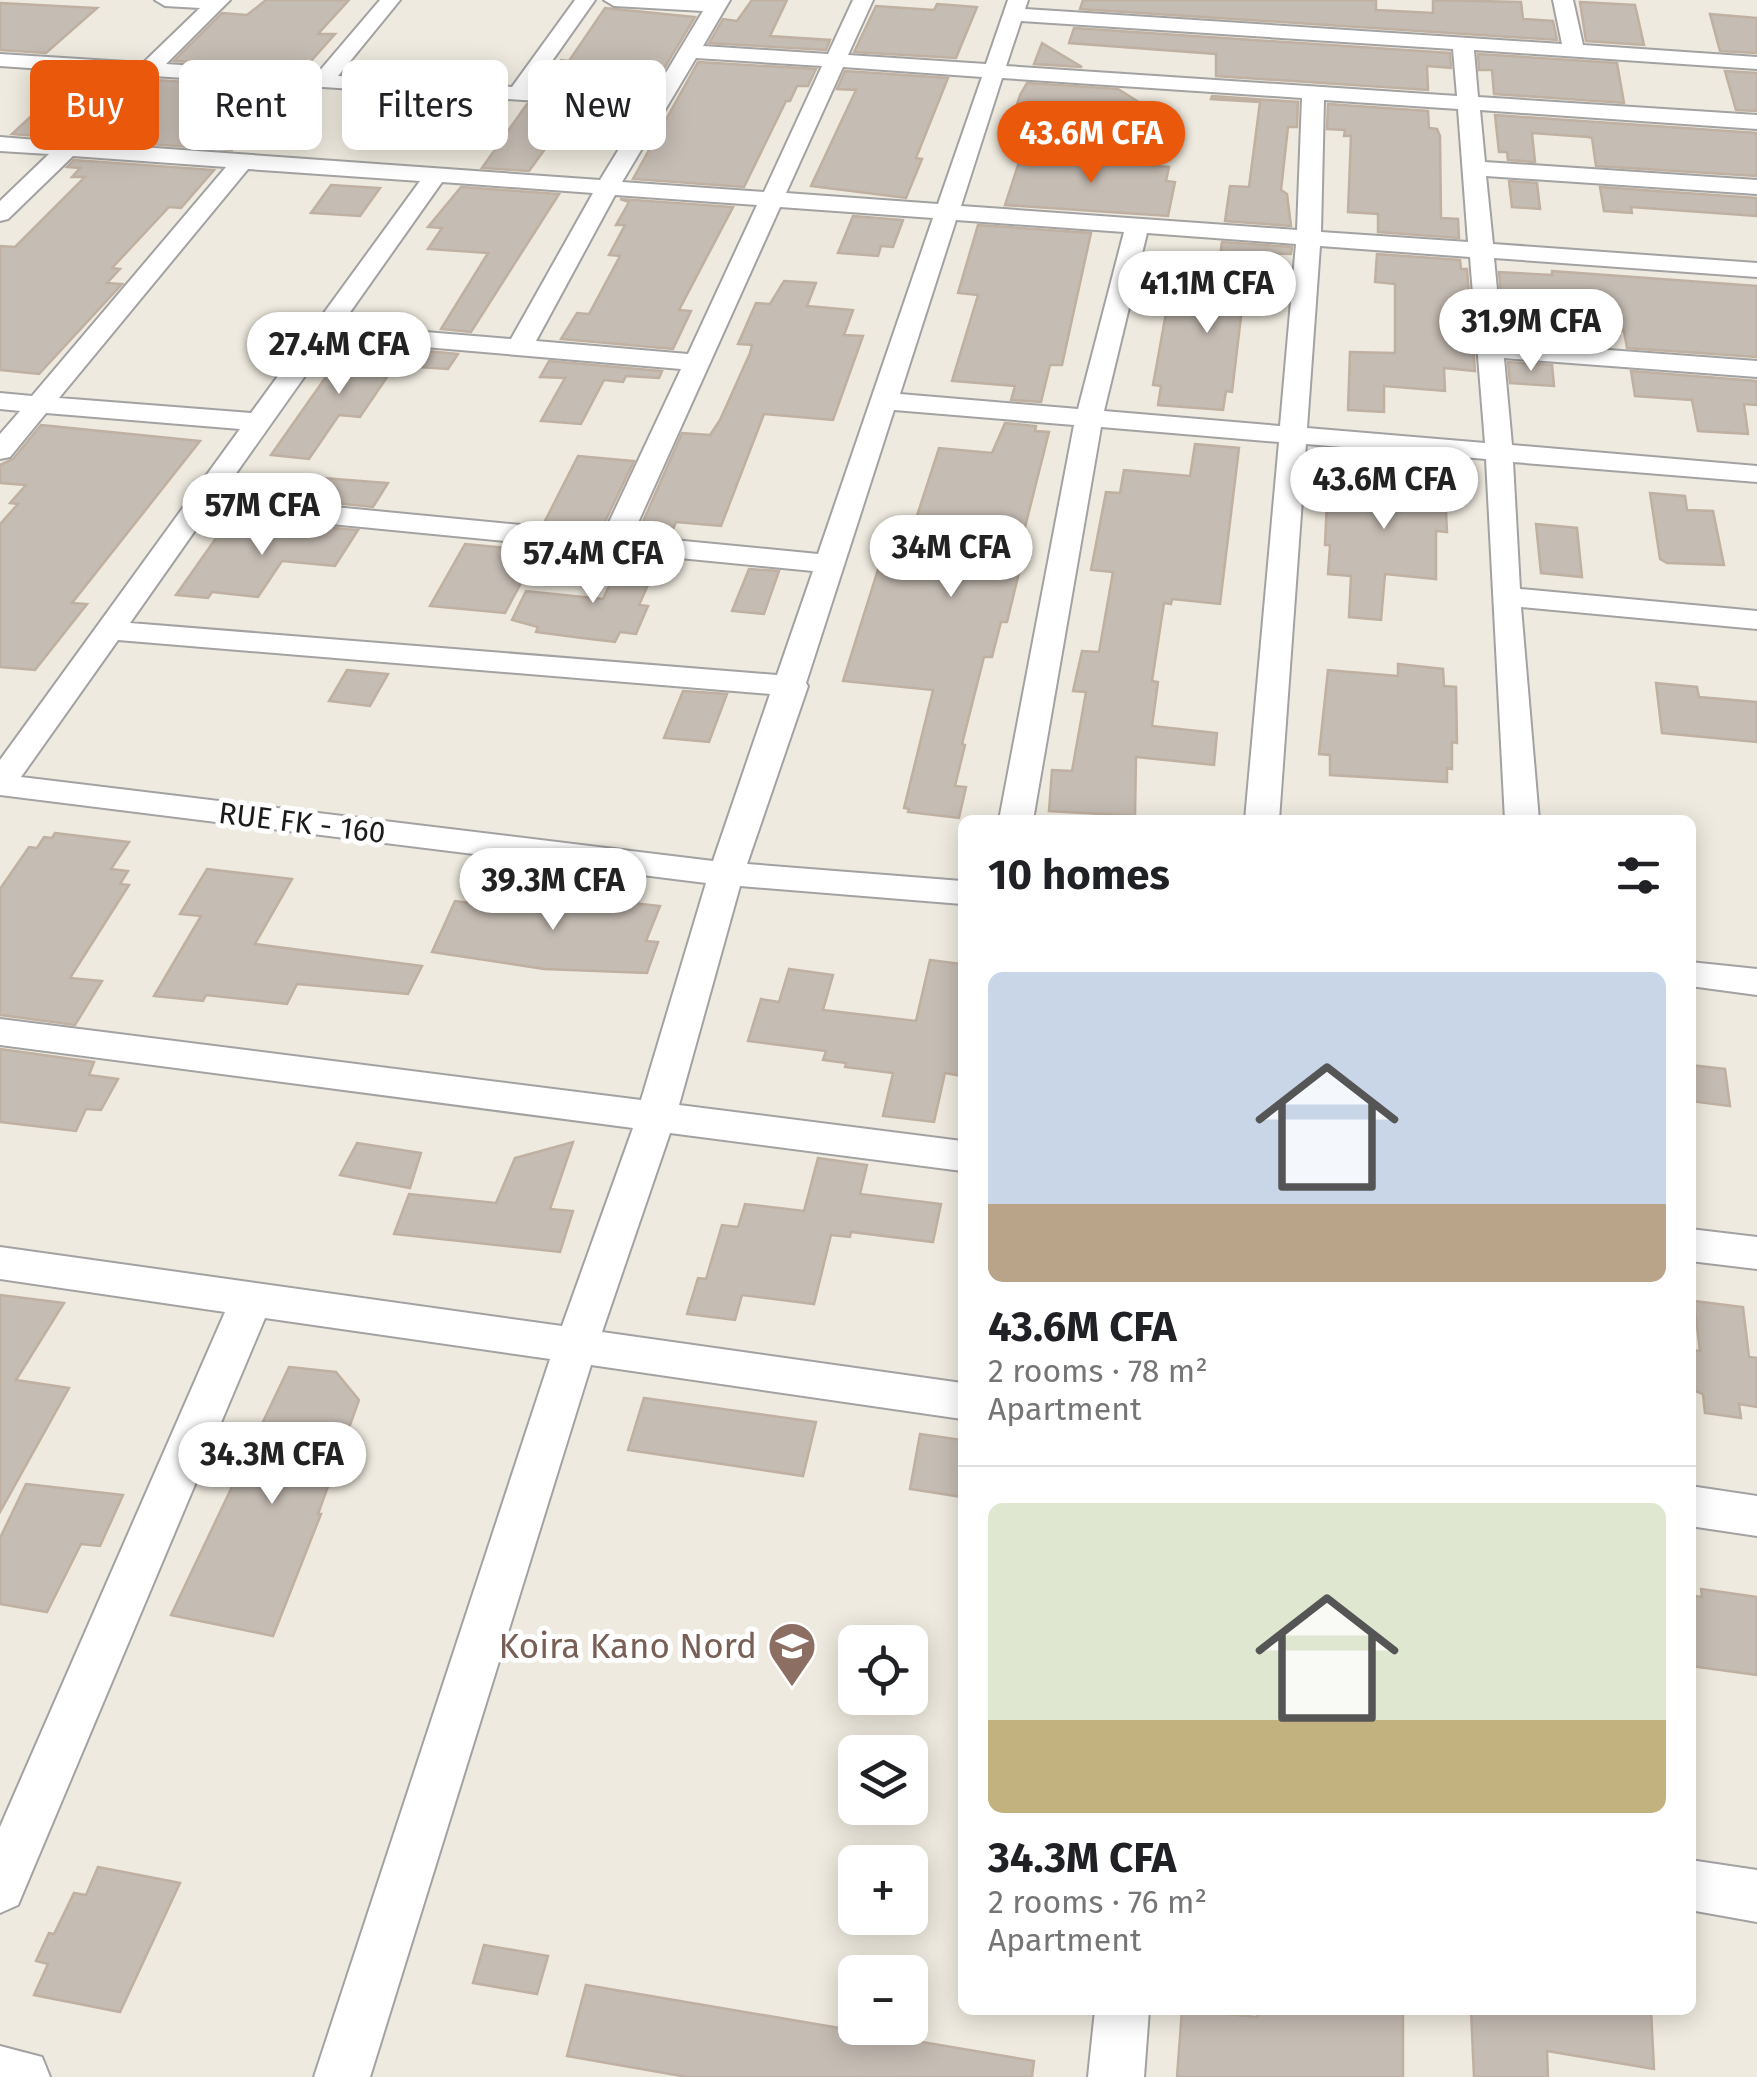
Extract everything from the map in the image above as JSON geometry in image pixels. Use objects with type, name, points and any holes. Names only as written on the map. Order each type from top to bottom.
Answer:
[{"type":"street","points":[[166,0],[219,2]]},
{"type":"street","points":[[322,82],[390,0]]},
{"type":"street","points":[[518,94],[584,0]]},
{"type":"street","points":[[614,0],[718,3],[666,94]]},
{"type":"street","points":[[614,543],[863,0]]},
{"type":"street","points":[[1563,0],[1574,51]]},
{"type":"street","points":[[158,60],[219,2]]},
{"type":"street","points":[[342,2077],[576,1346],[656,1117],[726,874],[792,686],[1015,7],[1462,45],[1757,63]]},
{"type":"street","points":[[1462,45],[1499,452],[1505,597],[1522,815]]},
{"type":"street","points":[[691,51],[1757,122]]},
{"type":"street","points":[[0,60],[30,62]]},
{"type":"street","points":[[322,82],[528,95]]},
{"type":"street","points":[[1262,815],[1308,237],[1313,92]]},
{"type":"street","points":[[0,144],[30,146]]},
{"type":"street","points":[[0,214],[67,150]]},
{"type":"street","points":[[80,150],[1757,270]]},
{"type":"street","points":[[520,346],[631,150]]},
{"type":"street","points":[[0,451],[241,164]]},
{"type":"street","points":[[1473,168],[1757,187]]},
{"type":"street","points":[[0,784],[434,177]]},
{"type":"street","points":[[1017,815],[1089,418],[1138,224]]},
{"type":"street","points":[[324,331],[696,362]]},
{"type":"street","points":[[1490,349],[1757,369]]},
{"type":"street","points":[[886,400],[1757,474]]},
{"type":"street","points":[[0,402],[259,422]]},
{"type":"street","points":[[200,503],[832,564]]},
{"type":"street","points":[[1505,597],[1757,620]]},
{"type":"street","points":[[110,630],[792,686]]},
{"type":"street","name":"RUE FK - 160","points":[[0,784],[726,874],[958,893]]},
{"type":"street","points":[[1696,975],[1757,982]]},
{"type":"street","points":[[0,1032],[958,1155]]},
{"type":"street","points":[[1696,1246],[1757,1253]]},
{"type":"street","points":[[0,1263],[958,1400]]},
{"type":"street","points":[[0,1886],[252,1299]]},
{"type":"street","points":[[1696,1507],[1757,1516]]},
{"type":"street","points":[[1696,1886],[1757,1896]]},
{"type":"street","points":[[1116,2077],[1122,2015]]},
{"type":"street","points":[[0,2074],[22,2077]]},
{"type":"building","points":[[266,0],[349,0],[318,34],[335,34],[312,60],[174,61],[222,13],[247,15]]},
{"type":"building","points":[[752,0],[787,0],[770,36],[830,40],[826,50],[709,43],[723,19],[737,21]]},
{"type":"building","points":[[1083,0],[1376,0],[1376,10],[1433,13],[1433,0],[1521,2],[1523,19],[1553,21],[1557,40],[1080,9]]},
{"type":"building","points":[[1580,2],[1635,5],[1644,45],[1586,41]]},
{"type":"building","points":[[0,3],[97,8],[46,53],[0,50]]},
{"type":"building","points":[[937,4],[977,7],[956,58],[854,52],[876,6],[934,10]]},
{"type":"building","points":[[605,8],[695,17],[666,65],[666,60],[570,60]]},
{"type":"building","points":[[1710,14],[1757,18],[1757,53],[1720,51]]},
{"type":"building","points":[[1074,28],[1450,53],[1451,68],[1427,66],[1428,90],[1216,76],[1216,54],[1069,43]]},
{"type":"building","points":[[1042,43],[1082,67],[1034,64]]},
{"type":"building","points":[[1478,54],[1617,63],[1624,103],[1494,94],[1492,70],[1479,70]]},
{"type":"building","points":[[698,62],[816,69],[808,86],[797,86],[790,101],[786,101],[744,187],[633,179],[649,150],[666,150],[666,120]]},
{"type":"building","points":[[845,71],[948,78],[916,158],[922,159],[906,198],[811,186],[856,90],[837,89]]},
{"type":"building","points":[[1725,71],[1757,73],[1757,111],[1736,110]]},
{"type":"building","points":[[159,80],[179,81],[179,146],[159,145]]},
{"type":"building","points":[[1027,83],[1118,89],[1140,103],[1007,136]]},
{"type":"building","points":[[1212,96],[1298,102],[1297,127],[1288,127],[1281,190],[1287,194],[1291,226],[1225,221],[1230,186],[1249,187],[1260,102],[1211,99]]},
{"type":"building","points":[[528,104],[528,150],[544,150],[529,171],[482,168],[495,150],[508,150],[508,131]]},
{"type":"building","points":[[1328,104],[1428,111],[1429,128],[1437,129],[1440,136],[1441,218],[1458,219],[1459,238],[1378,232],[1378,214],[1348,212],[1351,136],[1344,136],[1345,130],[1327,129]]},
{"type":"building","points":[[1495,115],[1757,133],[1757,176],[1596,166],[1592,138],[1532,133],[1535,162],[1508,160],[1507,152],[1499,152]]},
{"type":"building","points":[[30,117],[30,135],[12,134]]},
{"type":"building","points":[[1021,156],[1169,167],[1166,181],[1175,182],[1168,216],[1005,205]]},
{"type":"building","points":[[74,160],[214,170],[181,208],[169,207],[112,268],[120,269],[107,283],[122,284],[39,374],[0,370],[0,246],[15,247],[85,177],[72,177],[80,168],[67,167]]},
{"type":"building","points":[[1509,181],[1537,183],[1540,209],[1512,207]]},
{"type":"building","points":[[331,185],[380,188],[360,216],[311,213]]},
{"type":"building","points":[[461,187],[559,194],[471,332],[441,329],[488,253],[428,249],[442,228],[428,227]]},
{"type":"building","points":[[1600,187],[1757,198],[1757,216],[1631,207],[1632,213],[1604,211]]},
{"type":"building","points":[[620,199],[733,207],[679,310],[691,311],[673,349],[561,339],[577,313],[589,314],[620,256],[609,255],[625,225],[616,225],[629,202]]},
{"type":"building","points":[[853,216],[903,220],[893,247],[881,246],[878,256],[838,253]]},
{"type":"building","points":[[978,225],[1091,233],[1062,365],[1050,365],[1041,402],[1011,400],[1015,386],[952,381],[978,295],[958,293]]},
{"type":"building","points":[[1222,242],[1292,247],[1291,254],[1261,253],[1261,259],[1248,258],[1232,392],[1226,391],[1223,410],[1158,405],[1161,386],[1153,385],[1168,302],[1213,306]]},
{"type":"building","points":[[1377,254],[1460,260],[1461,269],[1467,269],[1475,371],[1444,368],[1445,391],[1384,386],[1384,412],[1348,410],[1350,352],[1395,353],[1395,284],[1375,282]]},
{"type":"building","points":[[1552,271],[1757,286],[1757,357],[1627,348],[1624,331],[1617,326],[1549,321],[1549,342],[1505,338],[1499,272],[1552,275]]},
{"type":"building","points":[[784,281],[816,283],[807,306],[853,310],[844,335],[863,336],[833,420],[764,414],[721,526],[676,522],[670,536],[638,533],[682,433],[710,435],[720,420],[750,353],[752,345],[738,344],[756,303],[770,304]]},
{"type":"building","points":[[349,344],[406,349],[360,417],[339,415],[309,459],[271,455]]},
{"type":"building","points":[[427,351],[458,354],[448,369],[416,367]]},
{"type":"building","points":[[549,361],[662,371],[659,378],[626,376],[623,382],[604,380],[581,424],[541,421],[565,378],[540,377]]},
{"type":"building","points":[[1508,362],[1552,365],[1554,386],[1510,383]]},
{"type":"building","points":[[1631,371],[1757,381],[1757,405],[1744,404],[1748,434],[1698,431],[1692,400],[1635,396]]},
{"type":"building","points":[[1005,423],[1036,426],[1035,431],[1049,432],[1018,555],[1023,556],[1007,622],[1001,622],[992,657],[984,657],[962,744],[965,745],[955,786],[966,787],[960,815],[908,812],[904,808],[933,690],[843,681],[881,560],[902,562],[939,448],[992,453]]},
{"type":"building","points":[[41,425],[200,441],[72,603],[87,604],[35,670],[0,667],[0,524],[18,504],[10,503],[26,485],[0,483],[0,465],[13,459]]},
{"type":"building","points":[[1195,444],[1239,448],[1220,604],[1172,599],[1171,604],[1164,603],[1152,681],[1158,682],[1152,726],[1217,733],[1214,765],[1136,757],[1135,815],[1049,811],[1052,770],[1072,771],[1086,692],[1073,691],[1082,651],[1099,652],[1113,572],[1091,570],[1106,492],[1120,493],[1124,470],[1190,476]]},
{"type":"building","points":[[578,456],[634,461],[602,528],[544,523]]},
{"type":"building","points":[[1394,462],[1444,470],[1447,532],[1436,531],[1436,579],[1385,574],[1381,620],[1349,617],[1351,576],[1328,574],[1328,478],[1394,484]]},
{"type":"building","points":[[310,477],[388,483],[373,507],[295,499]]},
{"type":"building","points":[[1650,493],[1685,496],[1687,510],[1713,511],[1724,565],[1667,563],[1660,559]]},
{"type":"building","points":[[277,523],[358,530],[335,566],[282,561],[258,597],[212,592],[208,598],[176,595],[221,531],[269,536]]},
{"type":"building","points":[[1536,524],[1577,528],[1582,577],[1541,573]]},
{"type":"building","points":[[465,544],[538,551],[505,613],[430,606]]},
{"type":"building","points":[[623,556],[659,560],[639,605],[648,606],[636,634],[620,632],[615,642],[536,632],[538,627],[512,620],[526,591],[603,599]]},
{"type":"building","points":[[749,569],[779,571],[764,614],[732,611]]},
{"type":"building","points":[[1398,664],[1443,669],[1444,686],[1456,687],[1457,743],[1452,742],[1452,769],[1447,768],[1447,782],[1330,775],[1330,755],[1319,754],[1328,670],[1398,676]]},
{"type":"building","points":[[347,670],[388,674],[370,706],[329,701]]},
{"type":"building","points":[[1656,683],[1697,687],[1699,697],[1757,702],[1757,742],[1662,733]]},
{"type":"building","points":[[683,691],[727,694],[709,742],[664,738]]},
{"type":"building","points":[[55,833],[129,842],[111,869],[128,871],[120,884],[129,885],[70,978],[102,981],[75,1025],[0,1015],[0,889],[29,847],[37,848],[44,837],[52,838]]},
{"type":"building","points":[[207,869],[292,879],[255,944],[422,966],[408,994],[297,984],[287,1004],[206,995],[203,1001],[154,996],[201,916],[180,914]]},
{"type":"building","points":[[523,886],[554,889],[552,894],[660,906],[646,941],[658,942],[647,973],[544,969],[432,952],[455,901],[513,908]]},
{"type":"building","points":[[930,960],[958,964],[958,1075],[945,1073],[934,1122],[883,1116],[893,1073],[823,1060],[826,1051],[748,1041],[761,999],[779,1002],[789,969],[833,975],[823,1010],[916,1021]]},
{"type":"building","points":[[0,1049],[94,1062],[89,1075],[118,1079],[101,1110],[86,1109],[76,1131],[0,1122]]},
{"type":"building","points":[[1696,1066],[1725,1069],[1730,1106],[1696,1102]]},
{"type":"building","points":[[573,1142],[550,1209],[573,1211],[560,1252],[394,1234],[409,1194],[496,1203],[515,1158]]},
{"type":"building","points":[[357,1143],[421,1153],[410,1188],[340,1175]]},
{"type":"building","points":[[818,1158],[867,1165],[860,1194],[941,1204],[933,1242],[851,1232],[850,1237],[831,1235],[814,1304],[742,1295],[735,1320],[687,1314],[698,1278],[706,1279],[722,1225],[738,1227],[745,1204],[804,1211]]},
{"type":"building","points":[[0,1295],[64,1303],[16,1380],[69,1388],[0,1512]]},
{"type":"building","points":[[1696,1301],[1743,1307],[1749,1357],[1757,1358],[1757,1407],[1739,1404],[1741,1418],[1705,1413],[1703,1394],[1696,1391],[1696,1351],[1700,1351]]},
{"type":"building","points":[[289,1367],[336,1372],[359,1400],[321,1514],[273,1636],[171,1615]]},
{"type":"building","points":[[644,1398],[816,1422],[803,1476],[628,1450]]},
{"type":"building","points":[[920,1434],[958,1439],[958,1496],[910,1489]]},
{"type":"building","points":[[26,1484],[123,1495],[100,1546],[81,1544],[47,1612],[0,1604],[0,1538]]},
{"type":"building","points":[[1701,1589],[1757,1597],[1757,1675],[1696,1667],[1696,1596],[1702,1597]]},
{"type":"building","points":[[98,1867],[180,1883],[120,2012],[34,1995],[48,1964],[36,1961],[49,1933],[54,1934],[74,1893],[86,1895]]},
{"type":"building","points":[[484,1945],[548,1956],[537,1994],[473,1983]]},
{"type":"building","points":[[586,1985],[838,2028],[838,2045],[928,2043],[1034,2061],[1032,2077],[687,2077],[567,2056]]},
{"type":"building","points":[[1182,2015],[1403,2015],[1403,2077],[1177,2077]]},
{"type":"building","points":[[1471,2015],[1651,2015],[1654,2069],[1547,2051],[1548,2077],[1474,2077]]},
{"type":"place","name":"Koira Kano Nord","points":[[792,1688]]}]
